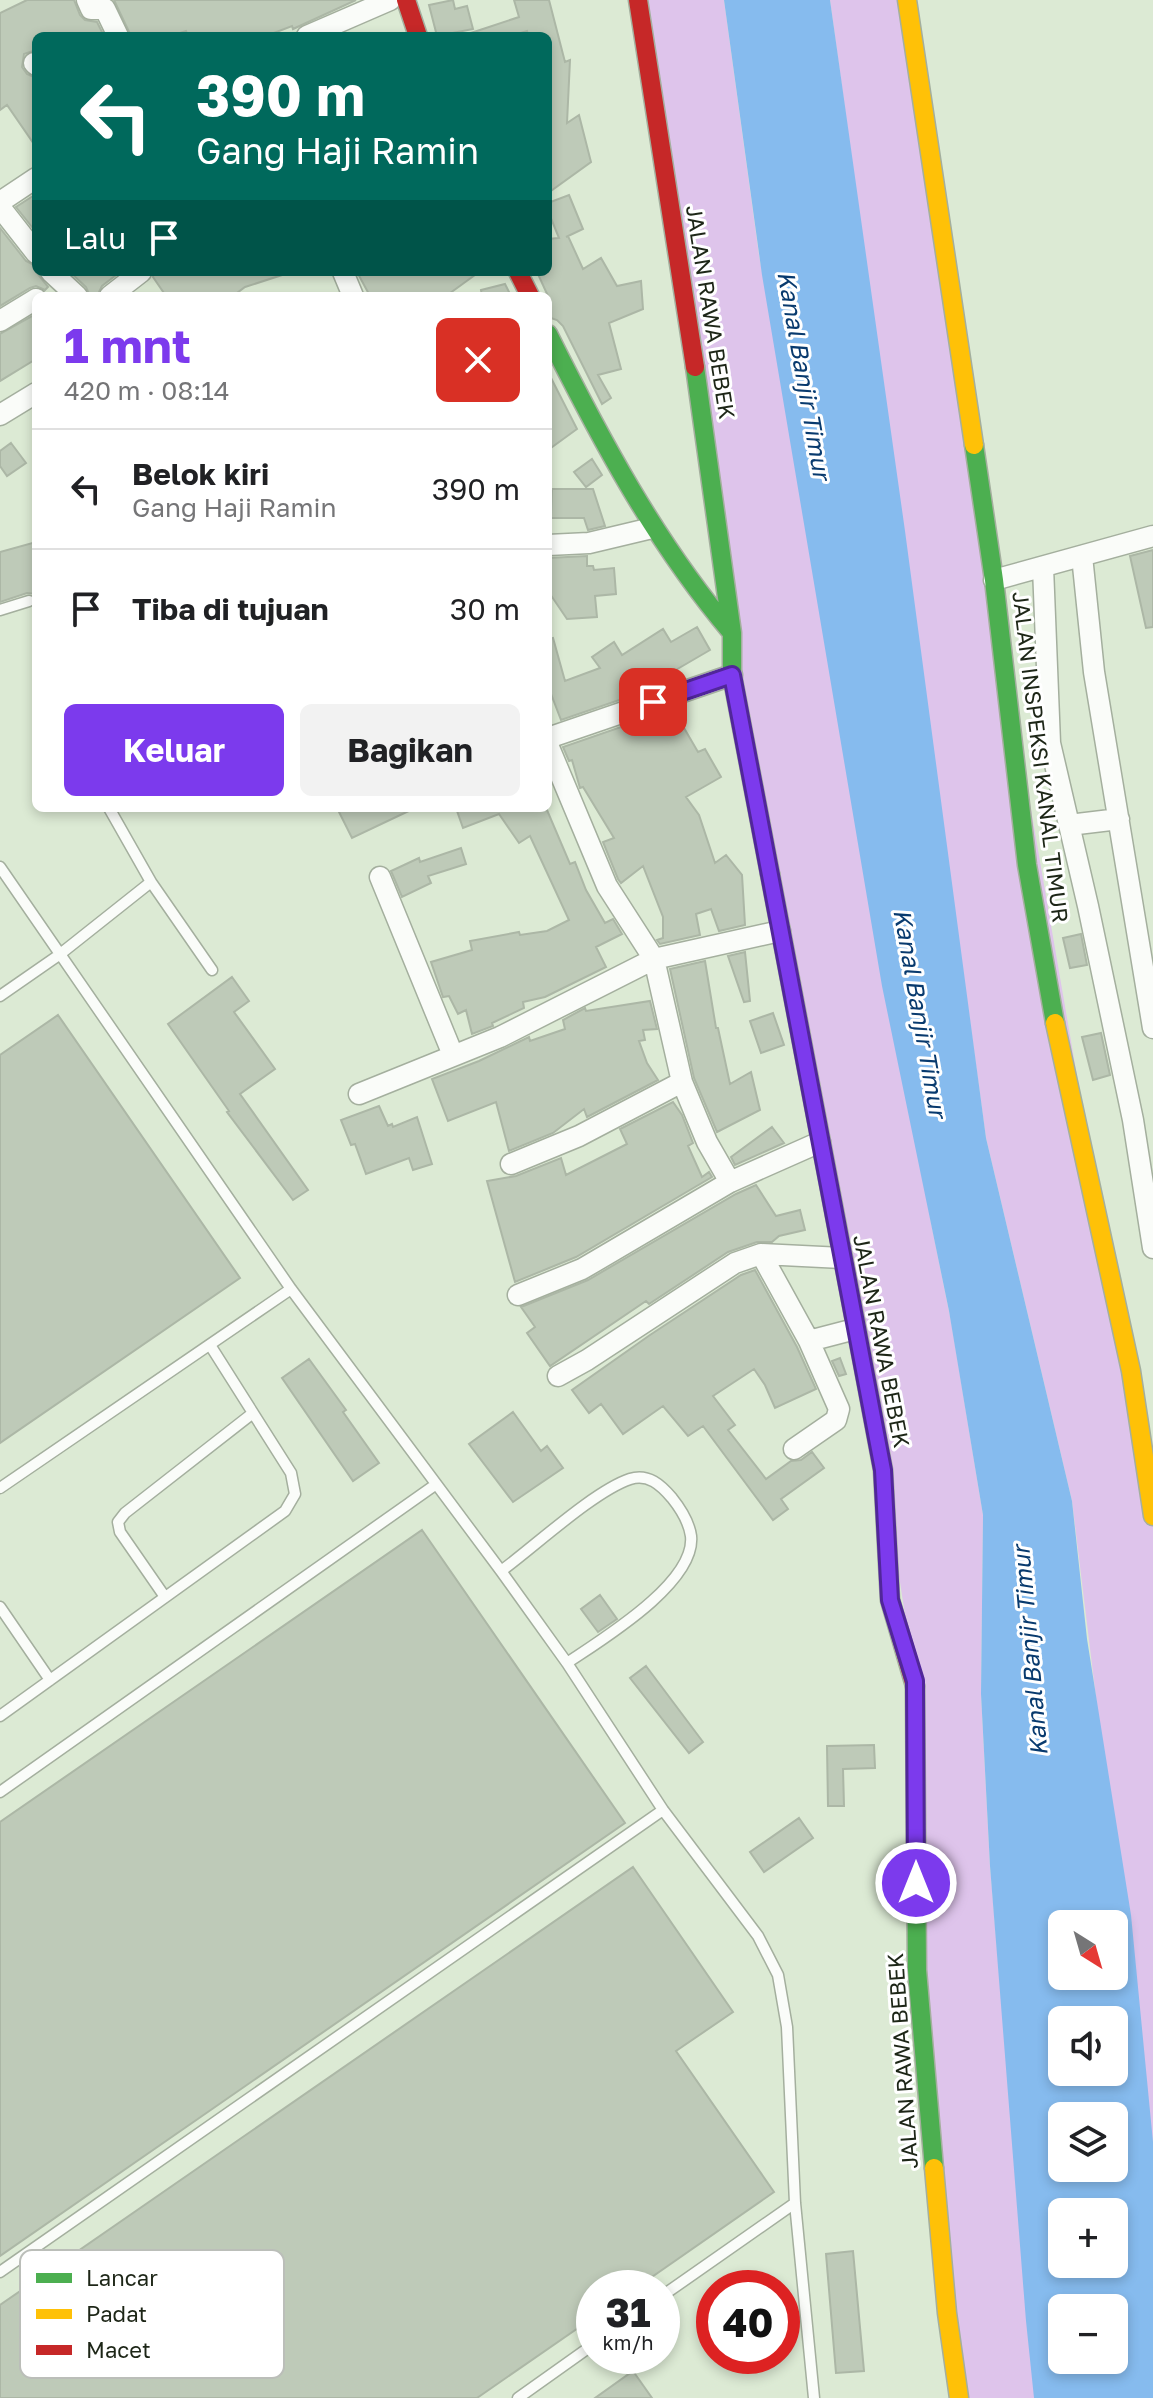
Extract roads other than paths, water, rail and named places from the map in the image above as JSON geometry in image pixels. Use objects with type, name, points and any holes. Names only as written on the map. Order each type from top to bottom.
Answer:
[{"type":"street","points":[[87,0],[91,9],[105,9],[116,32]]},
{"type":"street","points":[[316,32],[390,0]]},
{"type":"street","points":[[406,0],[417,32]]},
{"type":"street","name":"JALAN RAWA BEBEK","points":[[638,0],[661,136],[732,633],[732,675],[883,1470],[890,1600],[915,1681],[917,1970],[947,2313],[959,2398]]},
{"type":"street","name":"JALAN INSPEKSI KANAL TIMUR","points":[[907,0],[994,580],[1027,865],[1060,1053],[1131,1371],[1153,1516]]},
{"type":"street","points":[[32,181],[0,204],[32,248]]},
{"type":"street","points":[[115,292],[136,276]]},
{"type":"street","points":[[56,278],[72,292]]},
{"type":"street","points":[[0,321],[32,301]]},
{"type":"street","points":[[552,342],[600,440],[652,528],[732,633]]},
{"type":"street","points":[[0,415],[32,395]]},
{"type":"street","points":[[552,545],[589,543],[652,528]]},
{"type":"street","points":[[994,580],[1153,536]]},
{"type":"street","points":[[1082,556],[1094,672],[1153,1028]]},
{"type":"street","points":[[1043,567],[1050,743],[1133,1120],[1153,1248]]},
{"type":"street","points":[[552,737],[732,675]]},
{"type":"street","points":[[552,768],[607,886],[654,959],[682,1082],[707,1142],[730,1182]]},
{"type":"street","points":[[1069,825],[1119,819]]},
{"type":"street","points":[[380,877],[453,1055]]},
{"type":"street","points":[[359,1094],[500,1037],[654,959],[780,931]]},
{"type":"street","points":[[511,1164],[557,1146],[682,1082]]},
{"type":"street","points":[[518,1295],[582,1269],[730,1182],[820,1142]]},
{"type":"street","points":[[558,1376],[644,1324],[735,1263],[761,1254],[842,1258]]},
{"type":"street","points":[[761,1254],[809,1341],[839,1415],[794,1449]]},
{"type":"street","points":[[809,1341],[855,1329]]},
{"type":"lane","points":[[0,610],[29,601]]},
{"type":"lane","points":[[111,812],[151,882],[212,970]]},
{"type":"lane","points":[[0,867],[291,1289],[501,1571],[567,1663],[663,1810],[758,1936],[778,1975],[787,2027],[795,2203],[814,2398]]},
{"type":"lane","points":[[0,996],[59,955],[151,882]]},
{"type":"lane","points":[[0,1488],[291,1289]]},
{"type":"lane","points":[[0,1716],[285,1511],[295,1494],[291,1473],[210,1345]]},
{"type":"lane","points":[[165,1597],[120,1532],[118,1522],[125,1513],[253,1413]]},
{"type":"lane","points":[[501,1571],[582,1509],[629,1479],[649,1478],[664,1489],[681,1509],[691,1536],[684,1563],[671,1582],[645,1609],[567,1663]]},
{"type":"lane","points":[[0,1792],[435,1485]]},
{"type":"lane","points":[[0,1607],[50,1680]]},
{"type":"lane","points":[[32,2250],[663,1810]]},
{"type":"lane","points":[[680,2283],[795,2203]]},
{"type":"lane","points":[[0,2272],[20,2258]]},
{"type":"lane","points":[[518,2398],[576,2357]]},
{"type":"water","name":"Kanal Banjir Timur","points":[[724,0],[830,0],[986,1138],[1072,1501],[1087,1639],[1131,1915],[1153,2142],[1153,2398],[1034,2398],[990,1866],[981,1694],[983,1515],[949,1311],[882,986],[762,275]]}]
